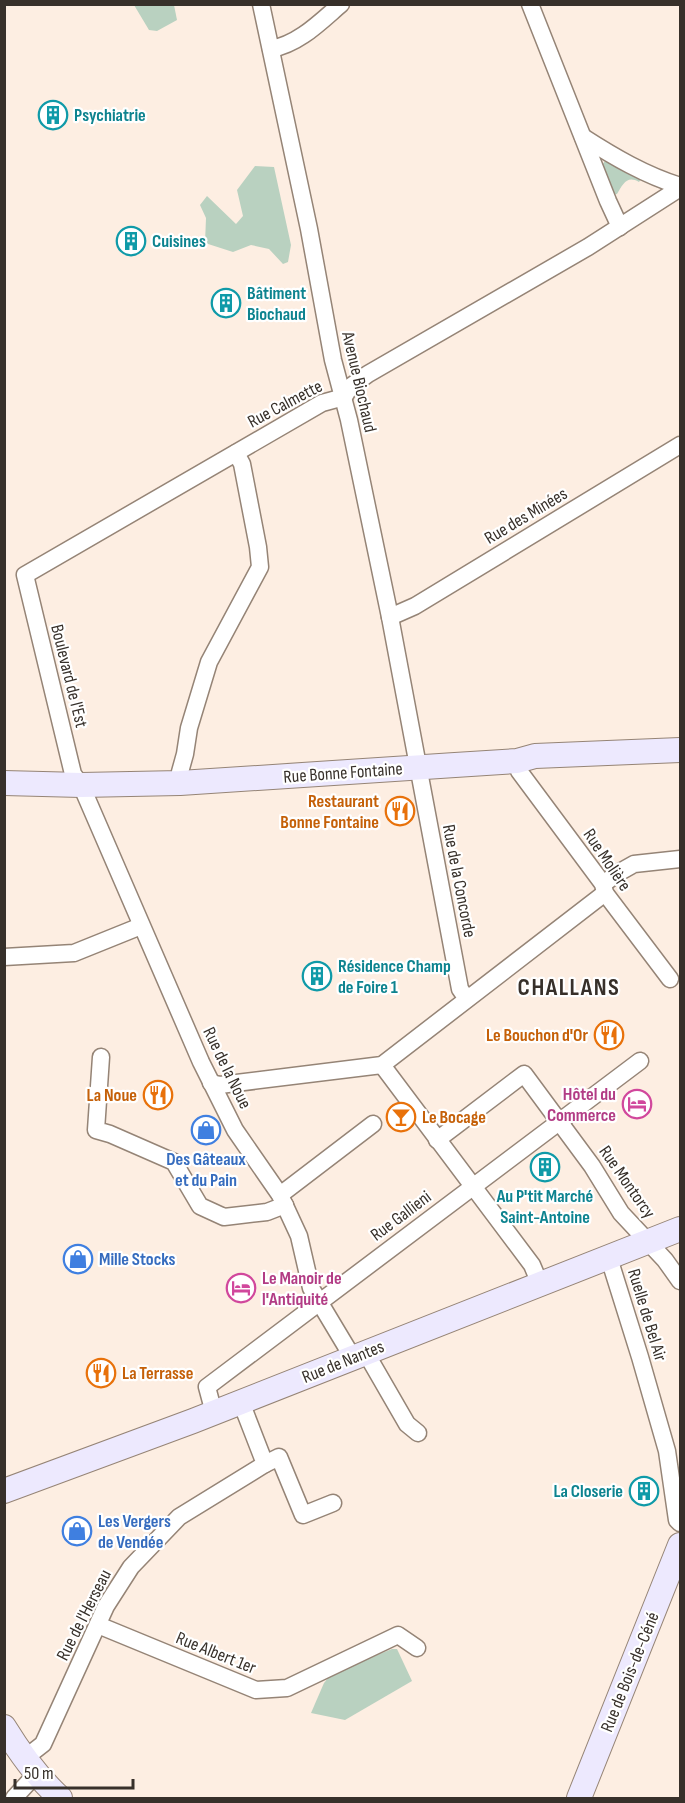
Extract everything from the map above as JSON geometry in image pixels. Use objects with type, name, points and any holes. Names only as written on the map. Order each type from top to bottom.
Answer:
[{"type":"street","name":"Avenue Biochaud","points":[[261,4],[309,229],[333,360],[344,397],[390,617],[417,768]]},
{"type":"street","points":[[271,49],[294,42],[341,4]]},
{"type":"street","points":[[530,4],[620,228]]},
{"type":"street","points":[[583,137],[659,180],[681,187]]},
{"type":"street","name":"Rue Calmette","points":[[25,575],[322,403],[344,397],[350,387],[368,374],[620,228],[681,187]]},
{"type":"street","name":"Rue des Minées","points":[[390,617],[415,606],[681,445]]},
{"type":"street","points":[[180,783],[189,728],[209,662],[260,567],[242,464],[236,453]]},
{"type":"street","name":"Boulevard de l'Est","points":[[25,575],[73,774],[81,785]]},
{"type":"street","name":"Rue Bonne Fontaine","points":[[4,783],[81,785],[180,783],[517,761],[535,756],[681,750]]},
{"type":"street","name":"Rue Molière","points":[[517,761],[519,771],[670,979]]},
{"type":"street","name":"Rue de la Concorde","points":[[417,768],[460,989],[466,999]]},
{"type":"street","name":"Rue de la Noue","points":[[81,785],[211,1083],[235,1130],[282,1200],[299,1236],[311,1288],[407,1424],[418,1434]]},
{"type":"street","points":[[211,1083],[220,1085],[382,1065],[604,889],[618,873],[634,864],[681,859]]},
{"type":"street","points":[[4,957],[74,953],[141,926]]},
{"type":"street","points":[[101,1058],[96,1130],[174,1162],[200,1206],[224,1217],[267,1212],[373,1124]]},
{"type":"street","name":"Rue Gallieni","points":[[214,1413],[207,1387],[640,1061]]},
{"type":"street","points":[[382,1065],[532,1265],[540,1284]]},
{"type":"street","name":"Rue Montorcy","points":[[437,1140],[524,1074],[592,1166],[621,1213],[681,1281]]},
{"type":"street","name":"Rue de Nantes","points":[[4,1491],[214,1413],[681,1229]]},
{"type":"street","name":"Ruelle de Bel Air","points":[[609,1258],[667,1451],[677,1521],[681,1523]]},
{"type":"street","points":[[241,1402],[265,1464],[279,1457],[303,1515],[333,1503]]},
{"type":"street","name":"Rue de l'Herseau","points":[[14,1798],[43,1744],[106,1606],[131,1567],[178,1517],[265,1464]]},
{"type":"street","name":"Rue de Bois-de-Céné","points":[[579,1798],[681,1545]]},
{"type":"street","name":"Rue Albert 1er","points":[[98,1625],[256,1690],[287,1688],[398,1635],[417,1648]]},
{"type":"street","points":[[4,1727],[31,1766],[60,1798]]},
{"type":"green space","points":[[134,5],[174,5],[177,20],[157,31],[149,30]]},
{"type":"green space","points":[[611,159],[643,176],[639,182],[628,180],[617,194],[611,195],[602,165]]},
{"type":"green space","points":[[255,166],[274,167],[291,245],[288,262],[283,264],[269,249],[251,245],[233,252],[205,243],[206,218],[200,205],[207,196],[236,224],[243,216],[237,190]]},
{"type":"green space","points":[[397,1649],[412,1681],[345,1720],[311,1713],[324,1683],[332,1673]]},
{"type":"place","name":"Psychiatrie","points":[[53,115]]},
{"type":"place","name":"Cuisines","points":[[131,241]]},
{"type":"place","name":"Bâtiment Biochaud","points":[[226,303]]},
{"type":"place","name":"Restaurant Bonne Fontaine","points":[[400,811]]},
{"type":"place","name":"Résidence Champ de Foire 1","points":[[317,976]]},
{"type":"place","name":"Le Bouchon d'Or","points":[[609,1035]]},
{"type":"place","name":"La Noue","points":[[158,1095]]},
{"type":"place","name":"Hôtel du Commerce","points":[[637,1104]]},
{"type":"place","name":"Le Bocage","points":[[401,1117]]},
{"type":"place","name":"Des Gâteaux et du Pain","points":[[206,1130]]},
{"type":"place","name":"Au P'tit Marché Saint-Antoine","points":[[545,1167]]},
{"type":"place","name":"Mille Stocks","points":[[78,1259]]},
{"type":"place","name":"Le Manoir de l'Antiquité","points":[[241,1288]]},
{"type":"place","name":"La Terrasse","points":[[101,1373]]},
{"type":"place","name":"La Closerie","points":[[644,1491]]},
{"type":"place","name":"Les Vergers de Vendée","points":[[77,1531]]},
{"type":"district","name":"CHALLANS","points":[[569,987]]}]
